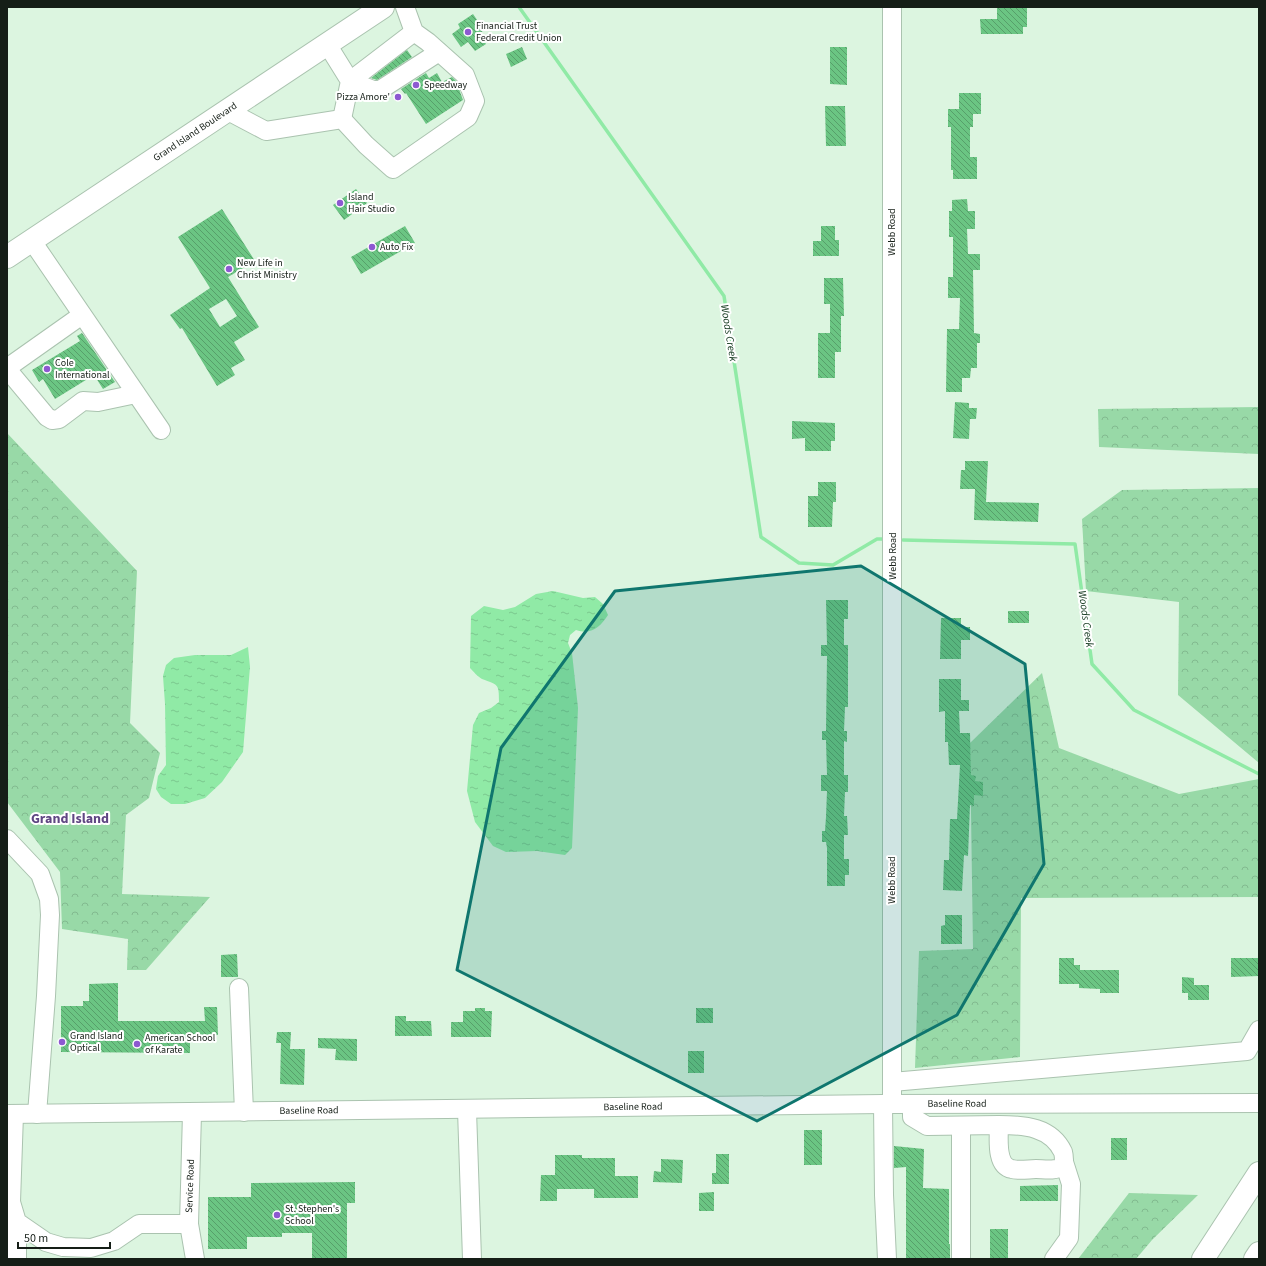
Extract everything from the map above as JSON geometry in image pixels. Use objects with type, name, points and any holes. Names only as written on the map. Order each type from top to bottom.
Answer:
[{"type":"main road","name":"Grand Island Boulevard","points":[[7,257],[383,7]]},
{"type":"main road","points":[[1204,1259],[1259,1174]]},
{"type":"main road","points":[[1255,1259],[1259,1253]]},
{"type":"street","points":[[342,120],[366,145],[393,169],[468,117],[475,101],[465,75],[414,32],[405,7]]},
{"type":"street","name":"Webb Road","points":[[886,1259],[884,1195],[888,1104],[892,1082],[892,7]]},
{"type":"street","points":[[342,120],[350,81],[414,32]]},
{"type":"street","points":[[327,44],[350,81],[373,90],[380,90],[439,52]]},
{"type":"street","points":[[228,110],[266,131],[342,120]]},
{"type":"street","points":[[32,240],[161,430]]},
{"type":"street","points":[[82,315],[7,369],[47,417],[52,420],[60,418],[83,401],[98,402],[136,394]]},
{"type":"street","points":[[7,839],[40,874],[49,899],[50,915],[46,996],[37,1114]]},
{"type":"street","points":[[239,988],[244,1112]]},
{"type":"street","points":[[892,1082],[1247,1051],[1259,1030]]},
{"type":"street","name":"Baseline Road","points":[[10,1114],[467,1110],[888,1104],[1254,1103]]},
{"type":"street","points":[[912,1104],[912,1116],[927,1126],[999,1125],[1033,1128],[1052,1136],[1064,1155],[1064,1162],[1071,1184],[1070,1238],[1054,1259]]},
{"type":"street","points":[[467,1110],[472,1259]]},
{"type":"street","name":"Service Road","points":[[192,1112],[189,1224],[195,1259]]},
{"type":"street","points":[[10,1114],[11,1202],[17,1222],[16,1259]]},
{"type":"street","points":[[999,1125],[999,1151],[1003,1163],[1010,1169],[1054,1169],[1061,1167],[1064,1162]]},
{"type":"street","points":[[961,1126],[961,1259]]},
{"type":"street","points":[[17,1222],[46,1242],[64,1248],[91,1248],[114,1240],[139,1224],[189,1224]]},
{"type":"highlighted area","points":[[861,566],[1025,664],[1044,864],[957,1015],[757,1121],[457,970],[501,748],[615,591]]},
{"type":"green space","points":[[1259,407],[1259,454],[1099,447],[1098,409]]},
{"type":"green space","points":[[7,433],[137,571],[130,723],[160,753],[149,798],[126,815],[122,894],[210,897],[146,970],[127,970],[128,939],[62,929],[60,872],[7,802]]},
{"type":"green space","points":[[1259,488],[1259,763],[1178,695],[1179,602],[1086,591],[1082,519],[1122,490]]},
{"type":"green space","points":[[1042,673],[1059,748],[1179,794],[1259,779],[1259,897],[1021,898],[1020,1057],[915,1068],[919,951],[973,949],[970,743]]},
{"type":"green space","points":[[1129,1193],[1198,1195],[1152,1240],[1136,1259],[1078,1259]]},
{"type":"water","points":[[553,591],[583,598],[595,597],[603,604],[608,615],[599,626],[591,631],[576,630],[570,635],[568,643],[572,653],[578,708],[572,848],[565,855],[537,851],[506,852],[493,846],[475,822],[467,791],[473,725],[479,713],[491,708],[499,702],[498,688],[491,682],[480,678],[470,668],[471,616],[484,606],[503,610],[515,607],[536,594]]},
{"type":"water","points":[[248,647],[250,667],[243,752],[222,782],[205,798],[185,804],[171,804],[161,797],[156,789],[158,776],[166,765],[163,676],[166,665],[174,658],[195,655],[231,655]]},
{"type":"building","points":[[997,7],[1027,7],[1027,27],[1023,27],[1023,34],[981,34],[980,19],[997,19]]},
{"type":"building","name":"Financial Trust Federal Credit Union","points":[[473,14],[484,30],[479,34],[486,44],[475,51],[468,42],[461,47],[452,34],[460,28],[458,24]]},
{"type":"building","points":[[522,47],[527,59],[511,67],[506,54]]},
{"type":"building","points":[[830,47],[847,47],[847,85],[830,84]]},
{"type":"building","points":[[407,50],[412,57],[377,80],[371,78]]},
{"type":"building","points":[[426,73],[429,78],[437,73],[442,82],[452,77],[456,81],[463,100],[426,124],[406,93],[405,94],[401,89]]},
{"type":"building","points":[[959,93],[981,93],[981,114],[973,114],[973,127],[970,127],[970,157],[977,157],[977,179],[953,179],[953,170],[951,170],[951,127],[948,127],[948,109],[959,109]]},
{"type":"building","points":[[825,106],[845,106],[846,146],[826,146]]},
{"type":"building","points":[[356,189],[367,203],[344,220],[333,205]]},
{"type":"building","points":[[967,199],[968,211],[975,211],[975,229],[967,229],[968,254],[980,254],[980,270],[973,270],[974,333],[980,334],[980,343],[977,343],[977,368],[971,368],[970,378],[962,378],[962,392],[946,392],[947,329],[959,329],[960,298],[948,298],[948,277],[953,277],[953,237],[949,237],[949,211],[952,211],[952,200]]},
{"type":"building","points":[[222,209],[255,261],[228,277],[259,327],[234,342],[245,360],[231,368],[235,375],[217,386],[182,328],[180,329],[170,315],[210,288],[178,237]],"holes":[[[226,299],[237,316],[220,327],[209,309]]]},
{"type":"building","points":[[405,226],[415,243],[361,274],[351,257]]},
{"type":"building","points":[[821,226],[835,226],[835,240],[839,240],[839,256],[813,256],[813,241],[821,241]]},
{"type":"building","points":[[824,278],[843,278],[844,316],[841,316],[841,352],[835,352],[835,378],[818,378],[818,333],[830,333],[830,304],[824,304]]},
{"type":"building","points":[[82,333],[115,382],[103,389],[94,375],[55,399],[43,379],[39,382],[32,370],[80,341],[77,336]]},
{"type":"building","points":[[955,402],[969,403],[969,408],[977,408],[976,419],[970,419],[969,439],[953,438]]},
{"type":"building","points":[[792,421],[835,423],[835,441],[831,441],[831,451],[805,451],[805,438],[792,439]]},
{"type":"building","points":[[965,461],[988,461],[986,502],[1039,503],[1038,522],[974,520],[975,489],[960,489],[961,470],[965,470]]},
{"type":"building","points":[[818,482],[836,482],[836,502],[833,502],[832,527],[808,527],[808,496],[818,496]]},
{"type":"building","points":[[826,600],[848,600],[848,619],[844,619],[844,645],[848,645],[848,707],[845,707],[844,731],[847,731],[847,742],[844,741],[844,775],[848,775],[848,792],[845,792],[844,816],[847,816],[848,835],[844,835],[844,859],[849,859],[849,875],[845,875],[845,886],[827,886],[827,848],[826,842],[822,842],[822,831],[825,831],[827,791],[821,791],[821,775],[827,775],[826,740],[822,740],[822,731],[826,731],[827,656],[821,656],[821,645],[827,645]]},
{"type":"building","points":[[1008,611],[1029,611],[1029,623],[1008,623]]},
{"type":"building","points":[[941,618],[961,618],[961,627],[970,627],[970,640],[961,640],[961,659],[940,659]]},
{"type":"building","points":[[939,679],[961,679],[961,700],[969,700],[969,711],[959,711],[960,733],[970,733],[971,775],[976,776],[975,781],[983,782],[983,796],[974,795],[974,806],[970,805],[968,856],[964,855],[962,891],[943,890],[944,860],[949,860],[950,819],[957,819],[960,765],[949,765],[948,742],[945,742],[945,711],[939,712]]},
{"type":"building","points":[[945,915],[962,915],[962,944],[941,944],[941,926],[945,925]]},
{"type":"building","points":[[237,954],[238,977],[221,977],[221,955]]},
{"type":"building","points":[[1059,958],[1074,958],[1074,965],[1080,965],[1080,970],[1119,970],[1119,993],[1100,993],[1100,989],[1079,988],[1079,984],[1059,984]]},
{"type":"building","points":[[1231,958],[1259,958],[1259,976],[1231,977]]},
{"type":"building","points":[[1182,977],[1194,978],[1194,985],[1209,985],[1209,1000],[1188,1000],[1188,993],[1182,993]]},
{"type":"building","points":[[118,983],[118,1021],[205,1021],[204,1007],[217,1007],[218,1035],[190,1036],[190,1053],[61,1052],[61,1006],[83,1006],[83,1001],[89,1001],[89,984]]},
{"type":"building","points":[[475,1008],[485,1008],[485,1011],[492,1011],[491,1037],[451,1037],[451,1022],[463,1022],[463,1011],[475,1011]]},
{"type":"building","points":[[696,1008],[713,1008],[713,1023],[696,1023]]},
{"type":"building","points":[[395,1016],[406,1016],[406,1021],[431,1021],[432,1036],[395,1036]]},
{"type":"building","points":[[277,1032],[291,1032],[290,1049],[305,1049],[304,1085],[280,1084],[281,1043],[276,1043]]},
{"type":"building","points":[[318,1038],[357,1039],[357,1061],[335,1060],[336,1049],[318,1048]]},
{"type":"building","points":[[688,1051],[704,1051],[704,1073],[688,1073]]},
{"type":"building","points":[[804,1130],[822,1130],[822,1165],[804,1165]]},
{"type":"building","points":[[1111,1138],[1127,1138],[1127,1160],[1111,1160]]},
{"type":"building","points":[[894,1146],[924,1149],[923,1188],[949,1189],[950,1259],[906,1259],[906,1167],[894,1168]]},
{"type":"building","points":[[716,1154],[729,1154],[729,1184],[712,1184],[712,1173],[716,1173]]},
{"type":"building","points":[[555,1155],[582,1155],[582,1158],[615,1158],[615,1176],[638,1176],[638,1198],[594,1198],[594,1189],[557,1189],[557,1201],[540,1201],[541,1175],[555,1175]]},
{"type":"building","points":[[661,1159],[683,1160],[682,1183],[653,1182],[654,1171],[661,1172]]},
{"type":"building","name":"St. Stephen's School","points":[[355,1182],[355,1203],[347,1203],[347,1259],[312,1259],[312,1233],[282,1233],[282,1237],[247,1237],[247,1249],[208,1249],[208,1197],[251,1197],[251,1183]]},
{"type":"building","points":[[1058,1185],[1058,1201],[1020,1201],[1020,1186]]},
{"type":"building","points":[[714,1192],[714,1211],[699,1211],[699,1193]]},
{"type":"building","points":[[990,1229],[1008,1229],[1008,1259],[990,1259]]},
{"type":"waterway","name":"Woods Creek","points":[[519,7],[724,296],[761,537],[799,563],[833,565],[877,539],[883,539]]},
{"type":"waterway","name":"Woods Creek","points":[[903,540],[1075,544],[1092,664],[1134,710],[1259,774]]},
{"type":"place","name":"Financial Trust Federal Credit Union","points":[[468,32]]},
{"type":"place","name":"Speedway","points":[[416,85]]},
{"type":"place","name":"Pizza Amore'","points":[[398,97]]},
{"type":"place","name":"Island Hair Studio","points":[[340,203]]},
{"type":"place","name":"Auto Fix","points":[[372,247]]},
{"type":"place","name":"New Life in Christ Ministry","points":[[229,269]]},
{"type":"place","name":"Cole International","points":[[47,369]]},
{"type":"place","name":"Grand Island Optical","points":[[62,1042]]},
{"type":"place","name":"American School of Karate","points":[[137,1044]]},
{"type":"place","name":"St. Stephen's School","points":[[277,1215]]},
{"type":"district","name":"Grand Island","points":[[70,819]]}]
